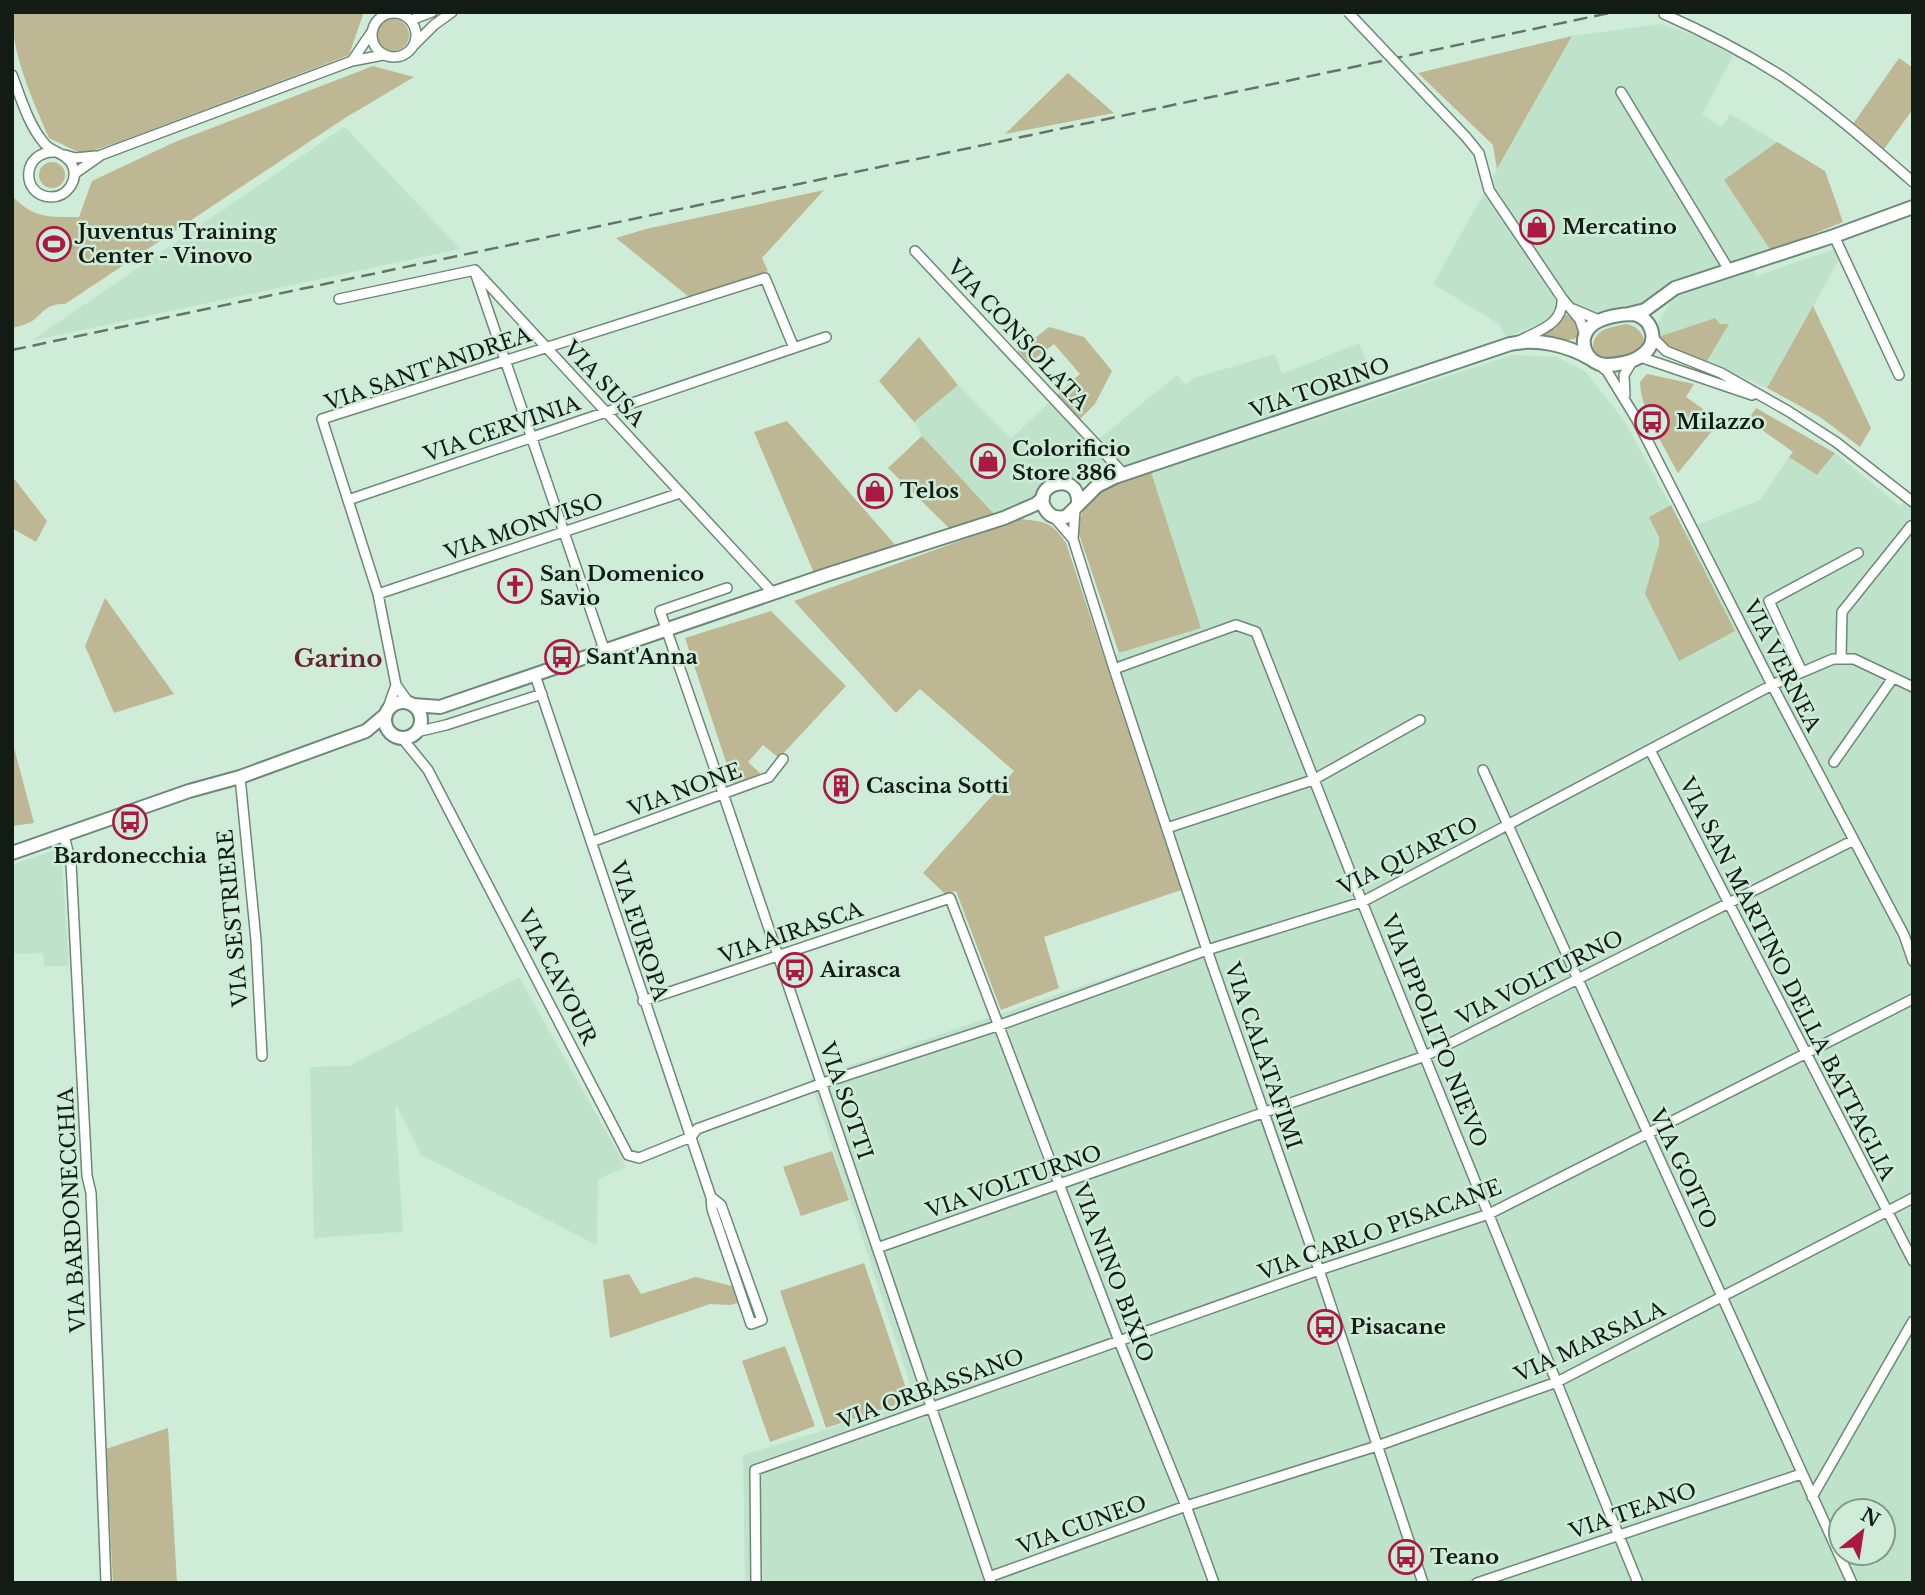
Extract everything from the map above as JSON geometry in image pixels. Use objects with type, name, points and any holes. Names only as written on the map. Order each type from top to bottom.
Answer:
[{"type":"main road","points":[[1594,361],[1585,351],[1585,337],[1593,324],[1645,310],[1675,288],[1913,207]]},
{"type":"main road","points":[[1558,345],[1609,365],[1636,359],[1650,348],[1655,314],[1662,300]]},
{"type":"main road","points":[[1629,314],[1643,317],[1652,333]]},
{"type":"main road","points":[[1558,345],[1585,337]]},
{"type":"main road","name":"VIA TORINO","points":[[773,593],[1016,513],[1043,498],[1044,492],[1052,484],[1064,483],[1081,488],[1097,486],[1124,474],[1516,342],[1532,341],[1558,345]]},
{"type":"main road","points":[[1069,485],[1077,494],[1077,507]]},
{"type":"main road","name":"VIA TORINO","points":[[1016,513],[1066,517],[1097,486]]},
{"type":"main road","points":[[1043,498],[1043,504],[1052,516]]},
{"type":"main road","points":[[12,853],[189,791],[240,777],[366,731],[398,702],[440,707],[773,593]]},
{"type":"main road","points":[[411,704],[421,717],[417,731]]},
{"type":"main road","points":[[366,731],[397,736],[417,731],[440,707]]},
{"type":"main road","points":[[386,714],[385,725],[397,736]]},
{"type":"street","points":[[383,55],[373,44],[372,33],[376,16],[391,12],[411,20],[416,33],[413,47]]},
{"type":"street","points":[[411,20],[432,12]]},
{"type":"street","points":[[35,158],[49,152],[75,158],[101,155],[352,61],[383,55],[403,56],[434,25],[452,12]]},
{"type":"street","points":[[1348,12],[1479,153],[1489,190],[1572,309],[1585,337]]},
{"type":"street","points":[[1664,14],[1713,36],[1783,77],[1913,182]]},
{"type":"street","points":[[352,61],[372,33]]},
{"type":"street","points":[[12,75],[31,122],[46,146],[69,160],[74,174],[73,182],[64,193],[50,197],[43,195],[36,191],[29,179],[29,171],[35,158],[31,122]]},
{"type":"street","points":[[1621,92],[1729,270]]},
{"type":"street","points":[[74,174],[101,155]]},
{"type":"street","points":[[1834,236],[1899,375]]},
{"type":"street","name":"VIA CONSOLATA","points":[[915,251],[1124,474]]},
{"type":"street","points":[[339,299],[475,271],[605,652]]},
{"type":"street","name":"VIA SUSA","points":[[475,271],[773,593]]},
{"type":"street","name":"VIA SANT'ANDREA","points":[[396,685],[378,594],[322,419],[765,278],[794,348]]},
{"type":"street","points":[[1516,342],[1552,324],[1561,312],[1562,298]]},
{"type":"street","points":[[1572,309],[1601,321]]},
{"type":"street","points":[[1652,333],[1666,351],[1721,373],[1836,442],[1913,502]]},
{"type":"street","name":"VIA CERVINIA","points":[[348,500],[826,337]]},
{"type":"street","points":[[1626,400],[1624,375],[1636,359],[1669,365],[1763,398]]},
{"type":"street","name":"VIA VERNEA","points":[[1594,361],[1606,372],[1626,400],[1852,841],[1911,948],[1913,961]]},
{"type":"street","name":"VIA MONVISO","points":[[378,594],[680,493]]},
{"type":"street","name":"VIA CALATAFIMI","points":[[1077,507],[1073,539],[1114,669],[1423,1583]]},
{"type":"street","name":"VIA CALATAFIMI","points":[[1052,516],[1073,539]]},
{"type":"street","points":[[1913,528],[1911,526],[1842,612],[1842,659],[1854,659],[1913,687]]},
{"type":"street","points":[[1802,672],[1769,601],[1858,553]]},
{"type":"street","points":[[667,630],[660,611],[727,588]]},
{"type":"street","name":"VIA IPPOLITO NIEVO","points":[[1114,669],[1236,625],[1256,632],[1313,780],[1637,1583]]},
{"type":"street","name":"VIA SOTTI","points":[[667,630],[990,1580]]},
{"type":"street","name":"VIA QUARTO","points":[[823,1083],[1000,1025],[1207,950],[1362,902],[1772,685],[1833,659],[1842,659]]},
{"type":"street","name":"VIA EUROPA","points":[[535,675],[711,1197],[712,1209],[751,1324],[762,1320],[721,1205],[711,1197]]},
{"type":"street","points":[[1834,762],[1893,678]]},
{"type":"street","points":[[396,685],[411,704]]},
{"type":"street","points":[[386,714],[396,685]]},
{"type":"street","points":[[419,758],[417,731],[541,694]]},
{"type":"street","points":[[1167,828],[1313,780],[1420,720]]},
{"type":"street","points":[[397,736],[419,758]]},
{"type":"street","name":"VIA SAN MARTINO DELLA BATTAGLIA","points":[[1650,750],[1913,1261]]},
{"type":"street","name":"VIA CAVOUR","points":[[419,758],[515,935],[628,1155],[639,1158],[691,1138],[697,1129],[823,1083]]},
{"type":"street","name":"VIA NONE","points":[[591,842],[769,777],[783,759]]},
{"type":"street","name":"VIA GOITO","points":[[1483,770],[1852,1583]]},
{"type":"street","name":"VIA SESTRIERE","points":[[240,777],[257,940],[262,1056]]},
{"type":"street","name":"VIA BARDONECCHIA","points":[[64,836],[71,863],[87,1176],[91,1193],[106,1583]]},
{"type":"street","name":"VIA VOLTURNO","points":[[877,1248],[1426,1056],[1852,841]]},
{"type":"street","name":"VIA AIRASCA","points":[[643,1001],[950,898]]},
{"type":"street","name":"VIA NINO BIXIO","points":[[950,898],[1214,1583]]},
{"type":"street","points":[[1910,1000],[1913,991]]},
{"type":"street","name":"VIA CARLO PISACANE","points":[[1119,1341],[1319,1270],[1489,1214],[1910,1000]]},
{"type":"street","name":"VIA MARSALA","points":[[1186,1506],[1377,1446],[1557,1382],[1913,1198]]},
{"type":"street","points":[[1812,1497],[1913,1321]]},
{"type":"street","name":"VIA ORBASSANO","points":[[756,1583],[755,1470],[1119,1341]]},
{"type":"street","name":"VIA TEANO","points":[[1477,1583],[1801,1474]]},
{"type":"street","name":"VIA CUNEO","points":[[990,1580],[1186,1506]]},
{"type":"shaded area","points":[[12,12],[364,12],[349,55],[82,154],[49,138],[19,61]]},
{"type":"shaded area","points":[[393,19],[405,23],[409,35],[405,47],[393,51],[381,47],[377,35],[381,23]]},
{"type":"shaded area","points":[[1661,24],[1701,37],[1733,56],[1702,115],[1722,127],[1730,114],[1777,142],[1724,180],[1771,251],[1646,307],[1610,313],[1589,312],[1575,307],[1561,292],[1553,296],[1558,306],[1550,319],[1506,338],[1499,324],[1433,284],[1572,36]]},
{"type":"shaded area","points":[[1572,36],[1497,169],[1493,145],[1418,73]]},
{"type":"shaded area","points":[[1899,58],[1913,68],[1913,109],[1884,149],[1853,124]]},
{"type":"shaded area","points":[[373,66],[414,77],[345,118],[65,304],[51,306],[33,321],[12,328],[12,196],[35,213],[79,217],[92,181],[175,142]]},
{"type":"shaded area","points":[[1068,73],[1114,113],[1005,134]]},
{"type":"shaded area","points":[[344,127],[460,249],[31,341]]},
{"type":"shaded area","points":[[1777,142],[1825,171],[1843,222],[1771,251],[1724,180]]},
{"type":"shaded area","points":[[52,162],[61,166],[65,175],[61,184],[52,188],[43,184],[39,175],[43,166]]},
{"type":"shaded area","points":[[824,190],[762,258],[768,271],[689,297],[616,238],[646,229]]},
{"type":"shaded area","points":[[1834,249],[1839,260],[1767,388],[1707,361],[1728,325],[1720,324],[1715,318],[1658,337],[1658,322],[1671,301],[1686,290],[1754,269],[1756,276]]},
{"type":"shaded area","points":[[1813,306],[1871,428],[1860,447],[1820,417],[1767,388]]},
{"type":"shaded area","points":[[1566,314],[1576,324],[1578,337],[1559,341],[1540,336],[1556,328]]},
{"type":"shaded area","points":[[1715,318],[1720,324],[1729,324],[1707,361],[1674,351],[1658,337]]},
{"type":"shaded area","points":[[1625,324],[1643,335],[1644,345],[1641,350],[1631,357],[1619,360],[1607,360],[1597,354],[1593,349],[1599,333]]},
{"type":"shaded area","points":[[1049,327],[1084,337],[1112,371],[1095,404],[1080,419],[1057,395],[1080,374],[1054,344],[1029,363],[1018,351]]},
{"type":"shaded area","points":[[919,337],[958,385],[914,422],[879,381]]},
{"type":"shaded area","points":[[1359,343],[1376,384],[1127,468],[1099,439],[1177,375],[1186,385],[1194,378],[1275,354],[1282,374]]},
{"type":"shaded area","points":[[1513,355],[1557,357],[1586,372],[1625,422],[1684,530],[1760,500],[1789,457],[1817,475],[1835,453],[1900,506],[1913,490],[1913,1583],[745,1583],[743,1455],[916,1402],[810,1079],[1199,946],[1103,658],[1201,628],[1151,472]]},
{"type":"shaded area","points":[[1647,374],[1694,384],[1686,397],[1720,421],[1678,473],[1644,404],[1640,382]]},
{"type":"shaded area","points":[[958,385],[1011,439],[1051,401],[1118,471],[1079,484],[1063,479],[1048,482],[1040,487],[1033,498],[994,514],[922,436],[914,422]]},
{"type":"shaded area","points":[[1756,408],[1835,453],[1817,475],[1789,457],[1793,452],[1748,420]]},
{"type":"shaded area","points":[[787,421],[897,547],[814,573],[754,432]]},
{"type":"shaded area","points":[[922,436],[994,514],[950,529],[888,468]]},
{"type":"shaded area","points":[[1151,472],[1201,628],[1119,653],[1078,531],[1086,506],[1094,498],[1103,491]]},
{"type":"shaded area","points":[[12,476],[47,521],[36,542],[12,528]]},
{"type":"shaded area","points":[[1671,505],[1735,631],[1679,661],[1645,594],[1659,545],[1659,537],[1649,517]]},
{"type":"shaded area","points":[[1020,519],[1047,524],[1056,530],[1066,543],[1181,890],[1044,937],[1059,988],[1001,1010],[956,891],[945,894],[923,873],[1014,771],[920,689],[896,713],[794,601]]},
{"type":"shaded area","points":[[105,598],[174,694],[114,713],[85,646]]},
{"type":"shaded area","points":[[771,611],[846,686],[779,758],[763,745],[748,762],[763,776],[734,786],[685,638]]},
{"type":"shaded area","points":[[12,744],[34,823],[12,826]]},
{"type":"shaded area","points":[[61,848],[69,966],[44,966],[43,953],[12,954],[12,865]]},
{"type":"shaded area","points":[[519,977],[626,1167],[598,1179],[597,1245],[421,1155],[397,1107],[403,1232],[314,1238],[310,1067],[349,1066]]},
{"type":"shaded area","points":[[832,1151],[849,1200],[801,1216],[783,1167]]},
{"type":"shaded area","points":[[864,1263],[910,1400],[826,1428],[780,1291]]},
{"type":"shaded area","points":[[629,1274],[641,1294],[696,1277],[732,1286],[738,1303],[710,1304],[610,1338],[603,1280]]},
{"type":"shaded area","points":[[785,1346],[815,1426],[770,1442],[742,1361]]},
{"type":"shaded area","points":[[168,1428],[177,1583],[113,1583],[106,1449]]},
{"type":"railway","points":[[12,350],[1614,12]]},
{"type":"place","name":"Mercatino","points":[[1537,227]]},
{"type":"place","name":"Juventus Training Center - Vinovo","points":[[54,244]]},
{"type":"place","name":"Milazzo","points":[[1652,422]]},
{"type":"place","name":"Colorificio Store 386","points":[[988,461]]},
{"type":"place","name":"Telos","points":[[875,491]]},
{"type":"place","name":"San Domenico Savio","points":[[515,586]]},
{"type":"place","name":"Sant'Anna","points":[[562,657]]},
{"type":"place","name":"Cascina Sotti","points":[[841,786]]},
{"type":"place","name":"Bardonecchia","points":[[130,822]]},
{"type":"place","name":"Airasca","points":[[795,970]]},
{"type":"place","name":"Pisacane","points":[[1325,1327]]},
{"type":"place","name":"Teano","points":[[1406,1557]]},
{"type":"district","name":"Garino","points":[[338,658]]}]
